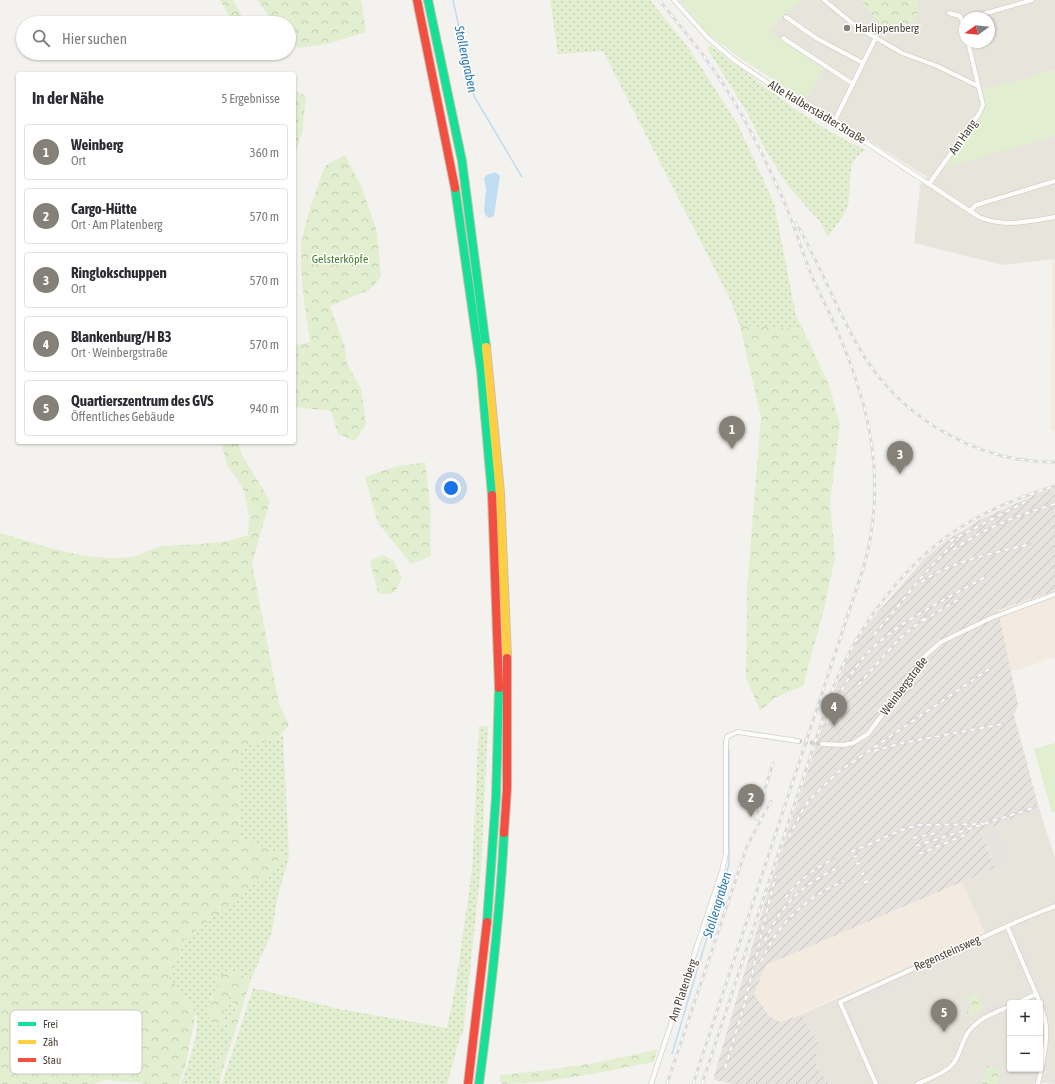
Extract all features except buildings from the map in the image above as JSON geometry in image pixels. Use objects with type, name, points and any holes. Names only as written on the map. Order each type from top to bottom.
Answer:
[{"type":"highway","points":[[417,0],[452,166],[480,370],[494,517],[499,680],[496,796],[488,917],[468,1084]]},
{"type":"highway","points":[[428,0],[462,163],[493,392],[504,535],[508,708],[501,911],[480,1084]]},
{"type":"street","name":"Alte Halberstädter Straße","points":[[674,0],[707,38],[734,60],[784,94],[834,122],[970,211],[986,220],[1010,223],[1055,218]]},
{"type":"street","points":[[824,0],[848,21],[902,53],[937,66],[978,86]]},
{"type":"street","points":[[989,12],[1032,0]]},
{"type":"street","points":[[949,13],[959,16]]},
{"type":"street","points":[[786,17],[816,38],[863,63]]},
{"type":"street","points":[[834,122],[876,37]]},
{"type":"street","points":[[783,38],[853,84]]},
{"type":"street","name":"Am Hang","points":[[929,184],[983,105],[969,48]]},
{"type":"street","points":[[970,211],[976,205],[1055,181]]},
{"type":"street","name":"Weinbergstraße","points":[[822,744],[844,745],[853,743],[868,734],[926,655],[941,642],[991,618],[1055,594]]},
{"type":"street","name":"Am Platenberg","points":[[651,1084],[722,871],[726,853],[724,747],[728,736],[733,733],[746,733],[798,741]]},
{"type":"street","name":"Regensteinsweg","points":[[876,1084],[840,1002],[1007,926],[1055,906]]},
{"type":"street","points":[[1007,926],[1039,1000]]},
{"type":"street","points":[[1023,1000],[1036,994]]},
{"type":"street","points":[[917,1084],[953,1064],[967,1033],[973,1025],[983,1018],[1007,1007]]},
{"type":"street","points":[[1038,1084],[1047,1034],[1043,1012]]},
{"type":"shaded area","points":[[801,0],[1055,0],[1055,70],[982,90],[985,107],[944,167],[1055,136],[1055,259],[1003,265],[914,243],[920,185],[927,177],[805,100],[824,69],[768,30]]},
{"type":"shaded area","points":[[1052,259],[1055,259],[1055,431],[1051,430]]},
{"type":"shaded area","points":[[1055,488],[1055,591],[998,610],[1018,705],[1014,715],[1039,808],[981,832],[995,868],[766,965],[754,994],[769,1016],[780,1022],[802,1014],[812,1035],[818,1036],[816,1066],[829,1084],[733,1084],[715,1080],[714,1076],[768,892],[833,695],[848,657],[866,626],[925,558],[947,540],[981,519],[1037,494]]},
{"type":"shaded area","points":[[1055,591],[1055,657],[1011,672],[998,610]]},
{"type":"shaded area","points":[[1039,808],[1055,858],[1055,1084],[1035,1082],[1034,1084],[829,1084],[816,1066],[818,1037],[812,1035],[802,1014],[984,933],[962,882],[995,868],[981,832]]},
{"type":"shaded area","points":[[998,830],[1009,858],[1001,861],[1002,866],[997,868],[984,836]]},
{"type":"shaded area","points":[[962,882],[985,933],[780,1022],[769,1016],[754,994],[766,965]]},
{"type":"shaded area","points":[[1055,916],[1055,1000],[1053,1000],[1029,946],[1031,944],[1027,932],[1028,929]]},
{"type":"shaded area","points":[[991,937],[992,940],[937,965],[935,962]]},
{"type":"shaded area","points":[[1022,946],[1030,962],[1026,964],[1019,947]]},
{"type":"shaded area","points":[[913,972],[915,976],[861,1001],[859,997]]},
{"type":"shaded area","points":[[1004,1001],[1005,1005],[979,1017],[977,1014]]},
{"type":"shaded area","points":[[850,1011],[882,1082],[879,1084],[847,1013]]},
{"type":"shaded area","points":[[947,1077],[951,1084],[931,1084]]},
{"type":"green space","points":[[220,0],[233,0],[242,16],[229,16]]},
{"type":"green space","points":[[257,0],[361,0],[366,32],[327,44],[299,48],[296,46],[296,16],[269,16]]},
{"type":"green space","points":[[550,0],[650,0],[690,50],[738,125],[774,203],[796,316],[803,329],[740,326],[730,299],[603,51],[558,54]]},
{"type":"green space","points":[[679,0],[801,0],[768,30],[824,69],[805,100],[740,58],[708,34]]},
{"type":"green space","points":[[861,0],[918,0],[918,12],[913,22],[905,26],[893,23],[883,23],[874,18]]},
{"type":"green space","points":[[711,46],[767,89],[806,116],[845,140],[866,150],[854,160],[850,174],[847,209],[828,237],[821,223],[789,187],[766,151],[748,114],[707,48]]},
{"type":"green space","points":[[1055,70],[1055,136],[944,168],[985,107],[982,90]]},
{"type":"green space","points":[[296,91],[306,96],[302,133],[296,152]]},
{"type":"green space","name":"Gelsterköpfe","points":[[345,155],[362,188],[377,232],[381,277],[369,290],[330,306],[345,347],[347,364],[361,388],[366,424],[355,441],[338,434],[331,411],[296,407],[296,345],[310,342],[301,274],[302,241],[310,208],[325,166]]},
{"type":"green space","points":[[740,326],[803,329],[829,385],[840,425],[830,501],[835,558],[823,613],[803,686],[776,697],[760,711],[746,678],[747,589],[761,418]]},
{"type":"green space","points":[[222,444],[239,444],[242,455],[270,501],[252,563],[279,704],[289,725],[277,739],[240,747],[239,837],[289,857],[184,940],[169,977],[196,1013],[185,1068],[179,1084],[150,1084],[105,1080],[94,1084],[0,1084],[0,533],[80,555],[113,558],[130,557],[164,546],[228,541],[248,535],[249,515],[244,492],[227,465]]},
{"type":"green space","points":[[425,462],[431,512],[431,556],[411,564],[378,523],[365,477],[394,467]]},
{"type":"green space","points":[[383,555],[394,561],[402,578],[395,592],[388,594],[378,593],[370,561]]},
{"type":"green space","points":[[479,726],[488,727],[481,868],[463,1034],[461,1034],[447,1084],[222,1084],[253,988],[340,1009],[447,1028],[455,989],[472,870]]},
{"type":"green space","points":[[283,734],[289,857],[239,837],[240,747],[277,739]]},
{"type":"green space","points":[[1055,743],[1055,812],[1052,813],[1034,749]]},
{"type":"green space","points":[[289,857],[277,899],[272,932],[251,979],[230,970],[219,989],[210,998],[223,1030],[225,1024],[221,1019],[231,993],[236,995],[234,1003],[236,1011],[229,1034],[233,1038],[229,1049],[226,1050],[215,1070],[221,1076],[219,1084],[181,1084],[193,1048],[197,1029],[196,1013],[169,977],[184,940]]},
{"type":"green space","points":[[230,970],[251,979],[233,1038],[229,1034],[229,1021],[236,1011],[234,1003],[236,995],[231,993],[221,1019],[225,1024],[223,1030],[210,1020],[209,1011],[211,1000],[219,989],[215,979]]},
{"type":"green space","points":[[976,993],[983,1008],[970,1017],[966,1013],[972,1006],[968,997]]},
{"type":"green space","points":[[229,1049],[221,1076],[215,1070],[226,1050]]},
{"type":"green space","points":[[657,1049],[654,1062],[539,1082],[501,1084],[500,1075],[579,1065]]},
{"type":"green space","points":[[987,1066],[1001,1070],[998,1084],[982,1084]]},
{"type":"water","points":[[495,172],[500,176],[494,216],[490,218],[486,216],[484,211],[486,189],[484,178]]},
{"type":"waterway","name":"Stollengraben","points":[[453,0],[474,96],[522,177]]},
{"type":"waterway","name":"Stollengraben","points":[[672,1054],[729,864],[729,751]]},
{"type":"tunnel","points":[[798,741],[822,744]]},
{"type":"railway","points":[[659,0],[703,55],[727,90],[751,132],[773,176],[811,274],[849,359],[859,388],[867,417],[875,475],[871,535],[864,566],[693,1084]]},
{"type":"railway","points":[[796,223],[857,345],[884,383],[903,403],[925,420],[949,435],[974,447],[1000,455],[1027,460],[1055,462]]},
{"type":"railway","points":[[702,1084],[832,691],[842,666],[855,642],[870,618],[888,594],[927,553],[948,535],[991,510],[1055,486]]},
{"type":"railway","points":[[950,541],[1025,502]]},
{"type":"railway","points":[[953,550],[977,535],[1002,523],[1055,504]]},
{"type":"railway","points":[[874,635],[925,573],[958,539]]},
{"type":"railway","points":[[921,582],[947,568],[974,558],[1030,544]]},
{"type":"railway","points":[[827,723],[847,680],[858,664],[876,645],[889,634],[921,613],[985,577]]},
{"type":"railway","points":[[923,621],[959,599]]},
{"type":"railway","points":[[858,685],[899,639],[927,616]]},
{"type":"railway","points":[[789,837],[803,809],[811,798],[838,772],[989,669]]},
{"type":"railway","points":[[874,751],[902,743],[1003,724]]},
{"type":"railway","points":[[756,819],[773,763]]},
{"type":"railway","points":[[667,1084],[747,846],[771,801]]},
{"type":"railway","points":[[916,846],[1036,807]]},
{"type":"railway","points":[[851,852],[904,829],[919,825],[984,824]]},
{"type":"railway","points":[[913,838],[941,832]]},
{"type":"railway","points":[[919,854],[965,835]]},
{"type":"railway","points":[[785,898],[795,886],[807,876],[820,866],[834,859]]},
{"type":"railway","points":[[856,864],[860,863]]},
{"type":"railway","points":[[765,941],[771,928],[785,906],[803,888],[825,874],[838,868]]},
{"type":"railway","points":[[745,1000],[776,876]]},
{"type":"railway","points":[[761,962],[776,935],[794,913],[817,895],[844,881]]},
{"type":"railway","points":[[864,883],[868,881]]},
{"type":"railway","points":[[725,1068],[747,996]]},
{"type":"traffic: fast","points":[[428,0],[462,161],[486,347]]},
{"type":"traffic: fast","points":[[455,188],[481,370],[492,495]]},
{"type":"traffic: fast","points":[[487,922],[496,797],[499,688]]},
{"type":"traffic: fast","points":[[479,1084],[494,959],[504,833]]},
{"type":"traffic: slow","points":[[486,347],[500,493],[507,658]]},
{"type":"traffic: jam","points":[[417,0],[455,188]]},
{"type":"traffic: jam","points":[[492,495],[499,688]]},
{"type":"traffic: jam","points":[[504,833],[507,789],[507,658]]},
{"type":"traffic: jam","points":[[468,1084],[487,922]]},
{"type":"place","name":"Harlippenberg","points":[[847,28]]},
{"type":"place","name":"Weinberg","points":[[732,449]]},
{"type":"place","name":"Ringlokschuppen","points":[[900,474]]},
{"type":"place","name":"Blankenburg/H B3","points":[[834,726]]},
{"type":"place","name":"Cargo-Hütte","points":[[751,817]]},
{"type":"place","name":"Quartierszentrum des GVS","points":[[944,1032]]}]
